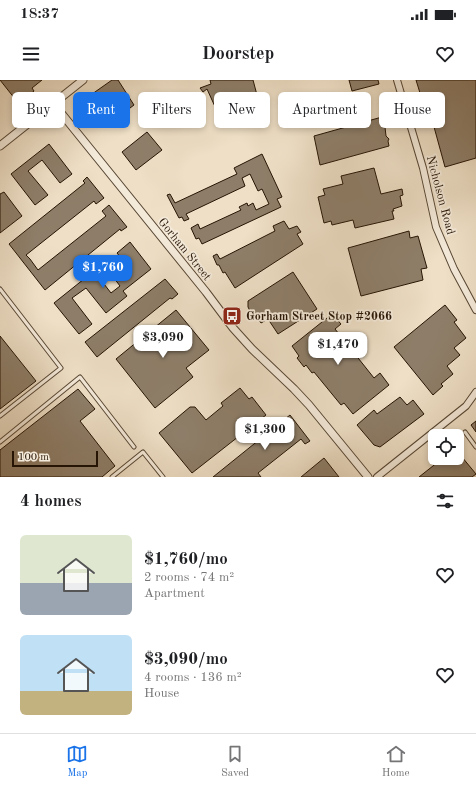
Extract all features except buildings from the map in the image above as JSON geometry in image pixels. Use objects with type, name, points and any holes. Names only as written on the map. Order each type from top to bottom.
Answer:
[{"type":"street","points":[[65,94],[83,80]]},
{"type":"street","name":"Nicholson Road","points":[[397,80],[423,168],[439,234],[454,269],[476,310]]},
{"type":"street","name":"Gorham Street","points":[[65,118],[233,328],[252,349],[309,405],[368,477]]},
{"type":"street","points":[[0,146],[22,128]]},
{"type":"street","points":[[377,477],[466,406],[476,392]]},
{"type":"lane","points":[[0,289],[60,368],[0,416]]},
{"type":"lane","points":[[0,442],[80,377],[134,447]]},
{"type":"lane","points":[[465,432],[476,447]]},
{"type":"lane","points":[[112,477],[143,452],[163,477]]},
{"type":"place","name":"Gorham Street Stop #2066","points":[[232,316]]}]
